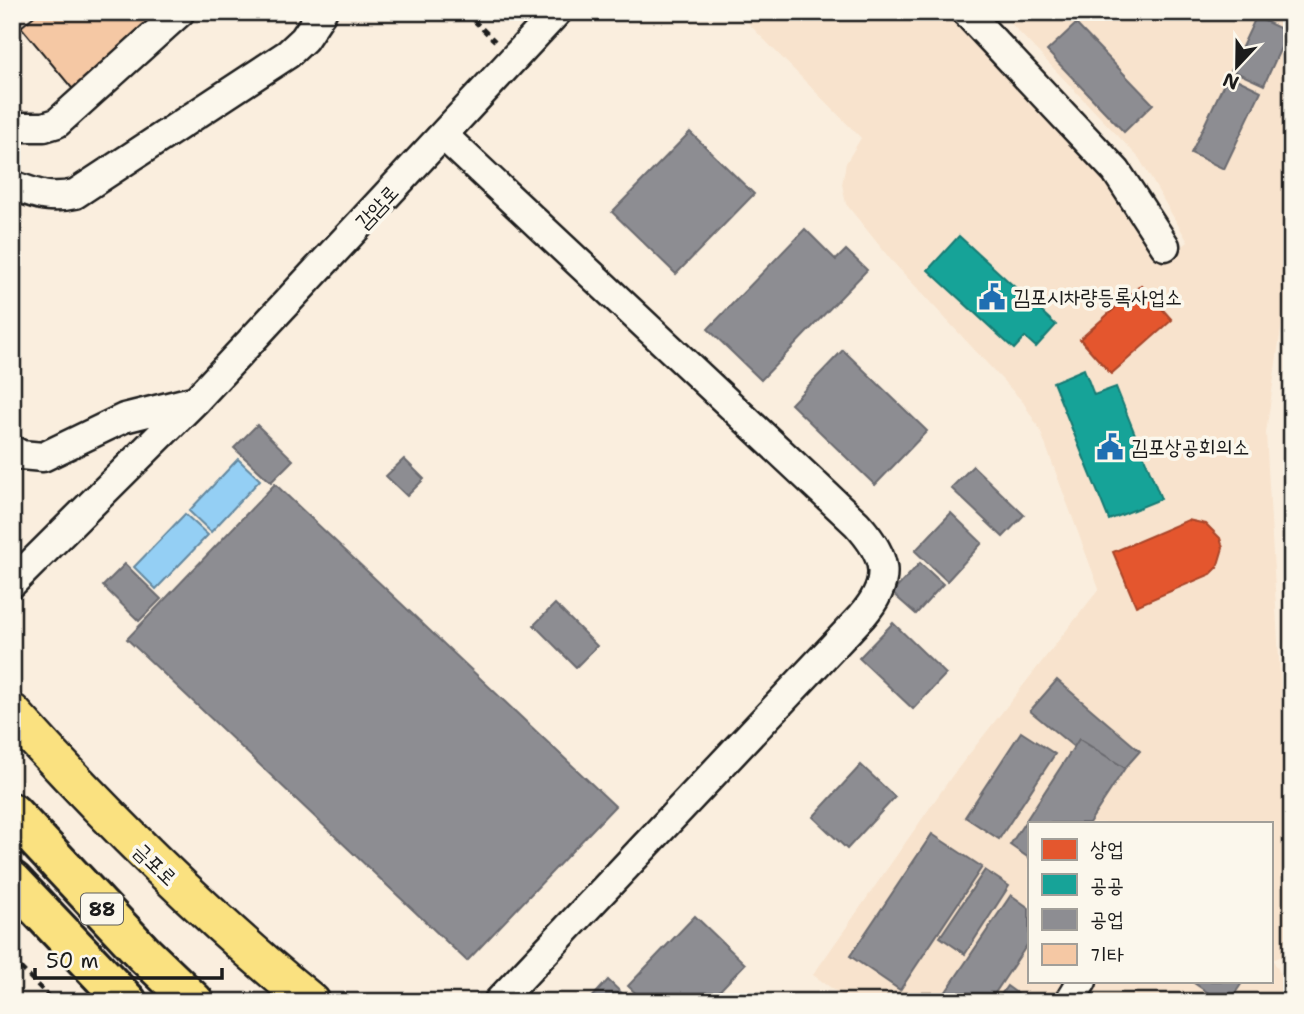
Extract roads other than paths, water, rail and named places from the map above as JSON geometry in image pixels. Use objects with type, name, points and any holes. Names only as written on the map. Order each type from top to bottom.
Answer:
[{"type":"highway","name":"88","points":[[12,813],[144,954],[194,1002]]},
{"type":"highway","name":"88","points":[[12,881],[127,1002]]},
{"type":"main road","name":"금포로","points":[[12,713],[121,831],[199,905],[311,1002]]},
{"type":"street","points":[[12,127],[44,127],[57,123],[180,12]]},
{"type":"street","points":[[12,185],[37,196],[56,199],[75,194],[288,54],[303,39],[322,12]]},
{"type":"street","name":"감암로","points":[[12,583],[196,400],[557,12]]},
{"type":"street","points":[[966,12],[1116,171],[1166,246]]},
{"type":"street","points":[[444,136],[857,524],[873,542],[883,570],[882,585],[862,616],[498,1002]]},
{"type":"street","points":[[12,450],[21,455],[43,457],[124,418],[196,400]]},
{"type":"street","points":[[1069,1002],[1081,982]]},
{"type":"water","points":[[238,459],[260,480],[211,532],[189,511]]},
{"type":"water","points":[[185,514],[208,535],[156,589],[134,567]]},
{"type":"place","name":"김포시차량등록사업소","points":[[992,297]]},
{"type":"place","name":"김포상공회의소","points":[[1110,447]]}]
